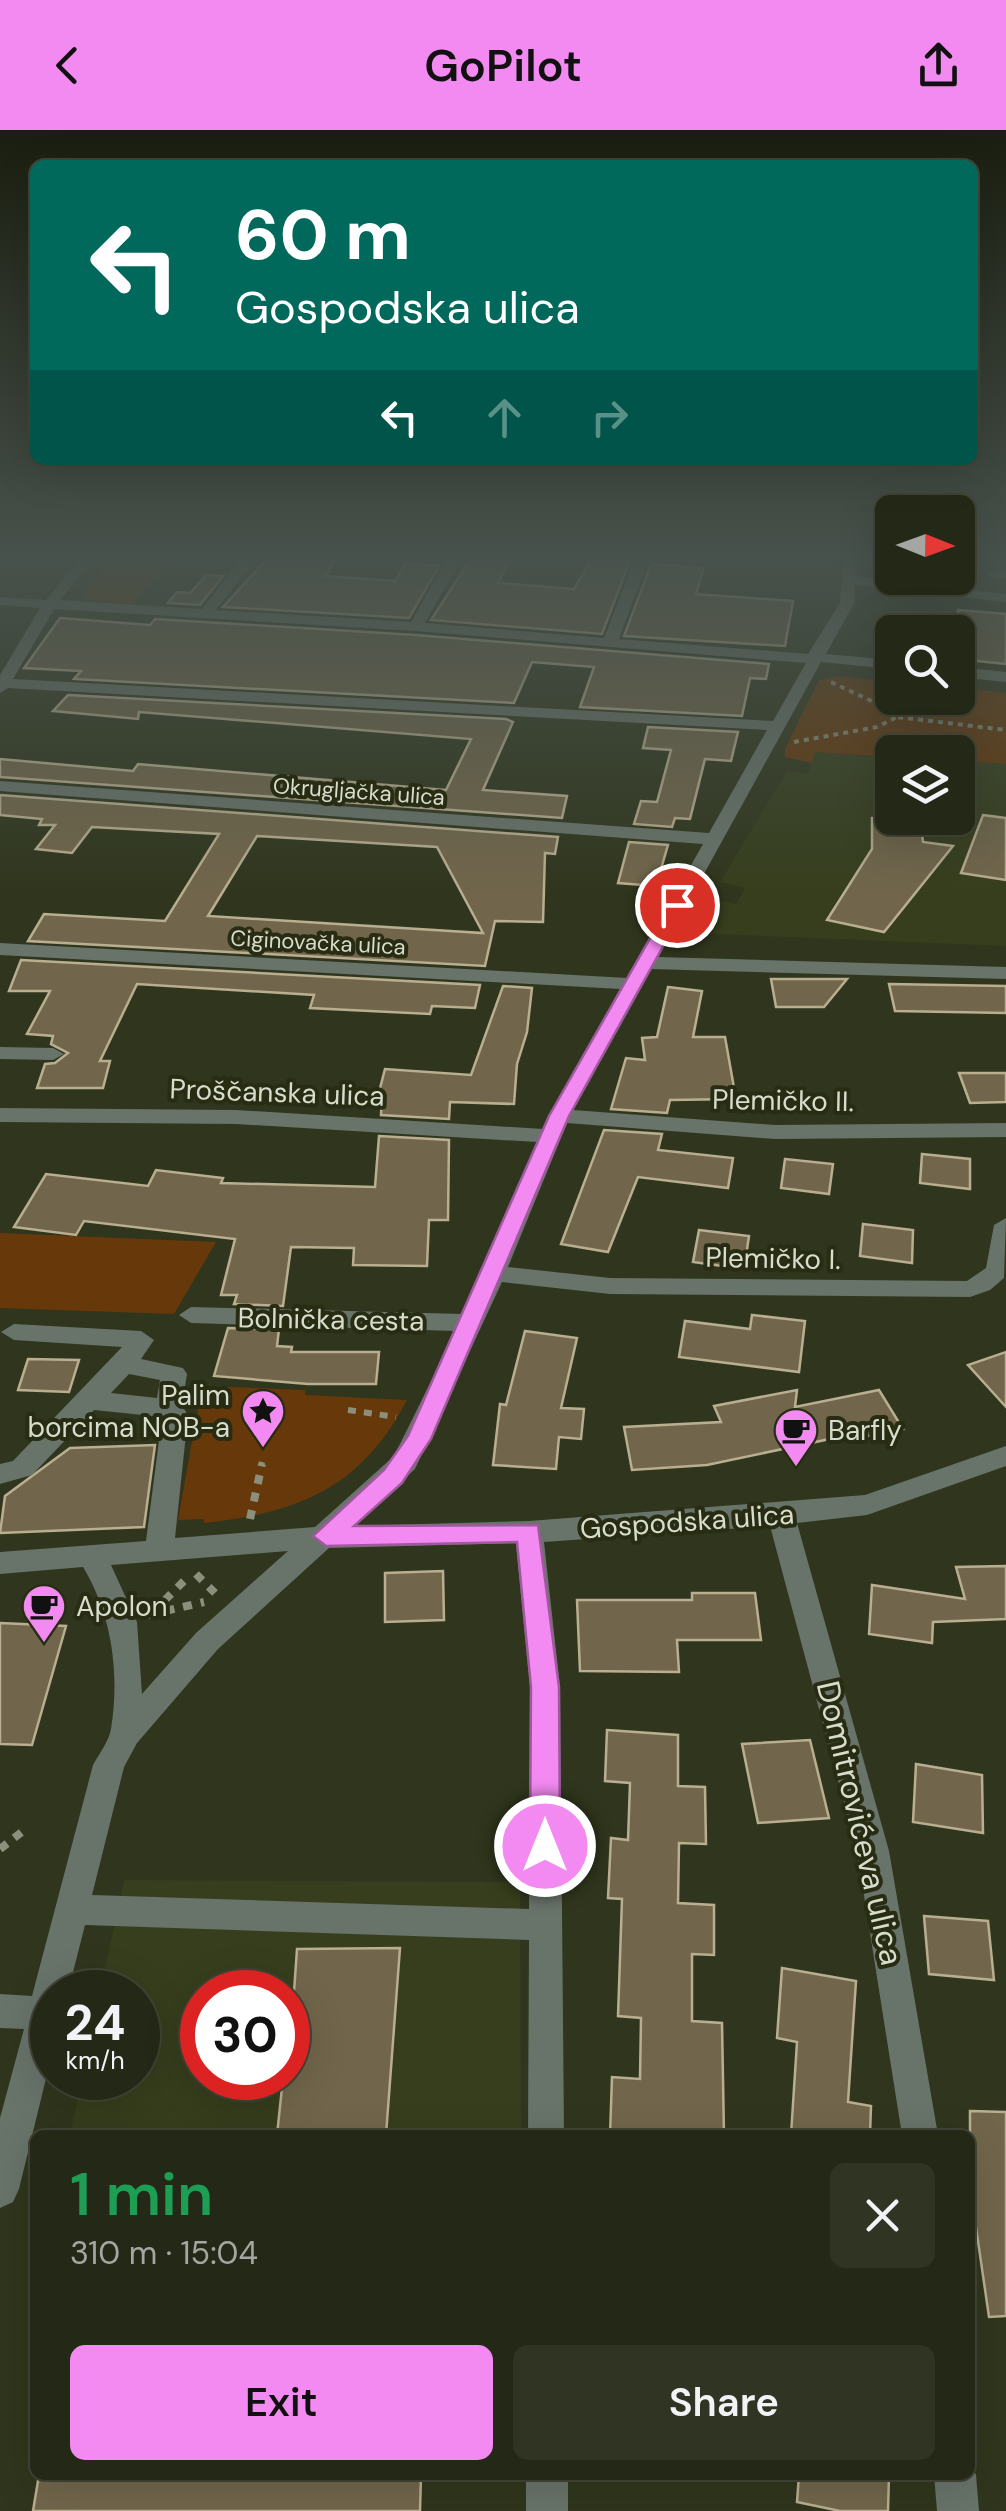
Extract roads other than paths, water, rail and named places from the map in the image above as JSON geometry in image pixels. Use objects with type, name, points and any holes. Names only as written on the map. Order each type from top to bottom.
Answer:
[{"type":"street","name":"Bolnička cesta","points":[[57,1970],[99,1792],[126,1734],[207,1641],[404,1462],[472,1323],[555,1126],[714,839],[782,735],[807,672]]},
{"type":"street","points":[[975,674],[1006,677]]},
{"type":"street","points":[[1,686],[782,735]]},
{"type":"street","name":"Okrugljačka ulica","points":[[0,786],[714,839]]},
{"type":"street","name":"Ciginovačka ulica","points":[[0,949],[639,974],[1006,973]]},
{"type":"street","points":[[0,1053],[53,1054]]},
{"type":"street","name":"Proščanska ulica","points":[[0,1115],[555,1126]]},
{"type":"street","name":"Plemičko II.","points":[[555,1126],[775,1132],[1006,1130]]},
{"type":"street","name":"Plemičko I.","points":[[494,1273],[610,1286],[970,1288],[993,1281],[999,1274],[1006,1225]]},
{"type":"street","name":"Bolnička cesta","points":[[191,1315],[472,1323]]},
{"type":"street","points":[[0,1474],[22,1468],[124,1364],[141,1340],[14,1332]]},
{"type":"street","points":[[124,1364],[174,1374],[168,1408]]},
{"type":"street","points":[[86,1400],[168,1408],[174,1415],[160,1552]]},
{"type":"street","name":"Gospodska ulica","points":[[0,1563],[326,1536],[529,1532],[781,1515],[867,1505],[1006,1456]]},
{"type":"street","name":"Domitrovićeva ulica","points":[[781,1515],[873,1851],[919,2130]]},
{"type":"street","points":[[529,1532],[545,1687],[546,2130]]},
{"type":"street","points":[[90,1557],[113,1589],[126,1622],[126,1734]]},
{"type":"street","points":[[72,1909],[545,1925]]},
{"type":"street","points":[[0,2010],[30,2012]]},
{"type":"street","name":"Bolnička cesta","points":[[0,2189],[30,2074]]},
{"type":"street","points":[[546,2480],[547,2511]]},
{"type":"street","points":[[955,2480],[958,2511]]},
{"type":"place","name":"Palim borcima NOB-a","points":[[263,1449]]},
{"type":"place","name":"Barfly","points":[[796,1468]]},
{"type":"place","name":"Apolon","points":[[44,1644]]}]
